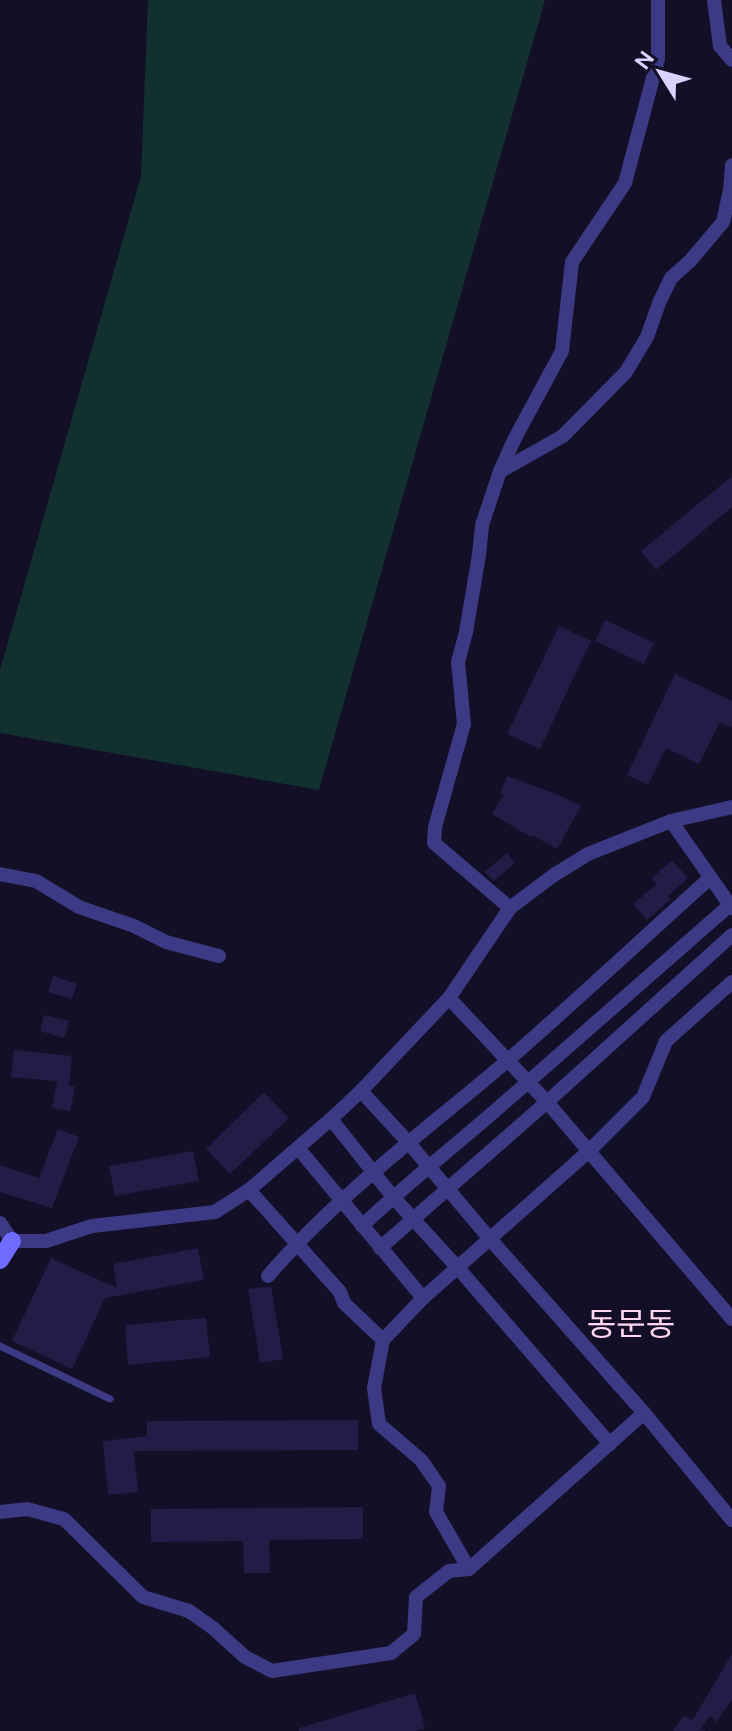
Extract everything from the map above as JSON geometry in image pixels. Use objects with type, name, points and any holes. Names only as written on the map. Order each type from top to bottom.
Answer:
[{"type":"street","points":[[510,908],[434,843],[435,827],[464,724],[458,662],[466,632],[482,525],[500,471],[562,351],[572,262],[625,183],[658,59],[658,0]]},
{"type":"street","points":[[714,0],[720,46],[732,60]]},
{"type":"street","points":[[500,471],[563,436],[626,372],[647,337],[671,278],[723,222],[732,165]]},
{"type":"street","points":[[12,1241],[46,1241],[92,1226],[215,1212],[249,1190],[361,1091],[449,998],[510,908],[588,854],[671,821],[732,807]]},
{"type":"street","points":[[362,1226],[731,906],[671,821]]},
{"type":"street","points":[[0,874],[36,881],[79,907],[134,926],[166,942],[219,956]]},
{"type":"street","points":[[268,1276],[341,1200],[507,1060],[710,878]]},
{"type":"street","points":[[380,1248],[732,935]]},
{"type":"street","points":[[469,1569],[436,1512],[439,1486],[421,1460],[379,1424],[374,1388],[383,1340],[423,1298],[589,1151],[643,1097],[666,1041],[732,982]]},
{"type":"street","points":[[449,998],[547,1102],[732,1319]]},
{"type":"street","points":[[361,1091],[644,1413],[732,1520]]},
{"type":"street","points":[[331,1119],[393,1197],[610,1444]]},
{"type":"street","points":[[298,1148],[423,1298]]},
{"type":"street","points":[[249,1190],[340,1292],[344,1303],[383,1340]]},
{"type":"street","points":[[0,1223],[12,1241]]},
{"type":"street","points":[[0,1260],[12,1241]]},
{"type":"street","points":[[0,1512],[27,1509],[64,1519],[143,1597],[189,1611],[245,1657],[272,1671],[391,1653],[414,1634],[416,1597],[449,1571],[469,1569],[644,1413]]},
{"type":"lane","points":[[0,1346],[110,1399]]},
{"type":"green space","points":[[148,0],[545,0],[319,790],[0,733],[0,670],[141,176]]},
{"type":"building","points":[[732,476],[732,507],[656,570],[641,551]]},
{"type":"building","points":[[605,620],[654,643],[644,664],[595,641]]},
{"type":"building","points":[[559,626],[591,641],[540,749],[507,734]]},
{"type":"building","points":[[675,674],[732,701],[732,728],[720,722],[699,764],[666,748],[648,785],[627,775]]},
{"type":"building","points":[[507,776],[581,806],[557,849],[492,814],[503,795],[500,794]]},
{"type":"building","points":[[507,853],[515,863],[494,881],[484,872]]},
{"type":"building","points":[[672,860],[688,878],[668,896],[671,899],[647,920],[633,904],[657,884],[652,878]]},
{"type":"building","points":[[53,976],[77,984],[72,999],[48,992]]},
{"type":"building","points":[[44,1015],[69,1021],[64,1038],[40,1031]]},
{"type":"building","points":[[14,1050],[72,1056],[69,1086],[75,1087],[70,1111],[52,1108],[57,1081],[11,1077]]},
{"type":"building","points":[[264,1092],[289,1118],[230,1174],[206,1149]]},
{"type":"building","points":[[58,1129],[79,1137],[52,1208],[0,1192],[0,1165],[39,1178]]},
{"type":"building","points":[[193,1151],[199,1181],[115,1196],[109,1166]]},
{"type":"building","points":[[198,1248],[204,1280],[105,1298],[72,1369],[12,1341],[51,1258],[117,1288],[113,1264]]},
{"type":"building","points":[[271,1286],[283,1359],[260,1363],[248,1289]]},
{"type":"building","points":[[206,1318],[210,1357],[128,1365],[125,1325]]},
{"type":"building","points":[[358,1420],[358,1450],[134,1451],[138,1492],[108,1495],[103,1441],[147,1436],[147,1421]]},
{"type":"building","points":[[363,1507],[363,1539],[269,1540],[270,1573],[244,1573],[243,1541],[151,1542],[151,1509]]},
{"type":"building","points":[[732,1654],[732,1700],[716,1722],[710,1716],[701,1728],[706,1731],[673,1731],[684,1715],[692,1721]]},
{"type":"building","points":[[415,1693],[425,1728],[415,1731],[299,1731],[299,1728]]},
{"type":"district","name":"동문동","points":[[631,1324]]}]
